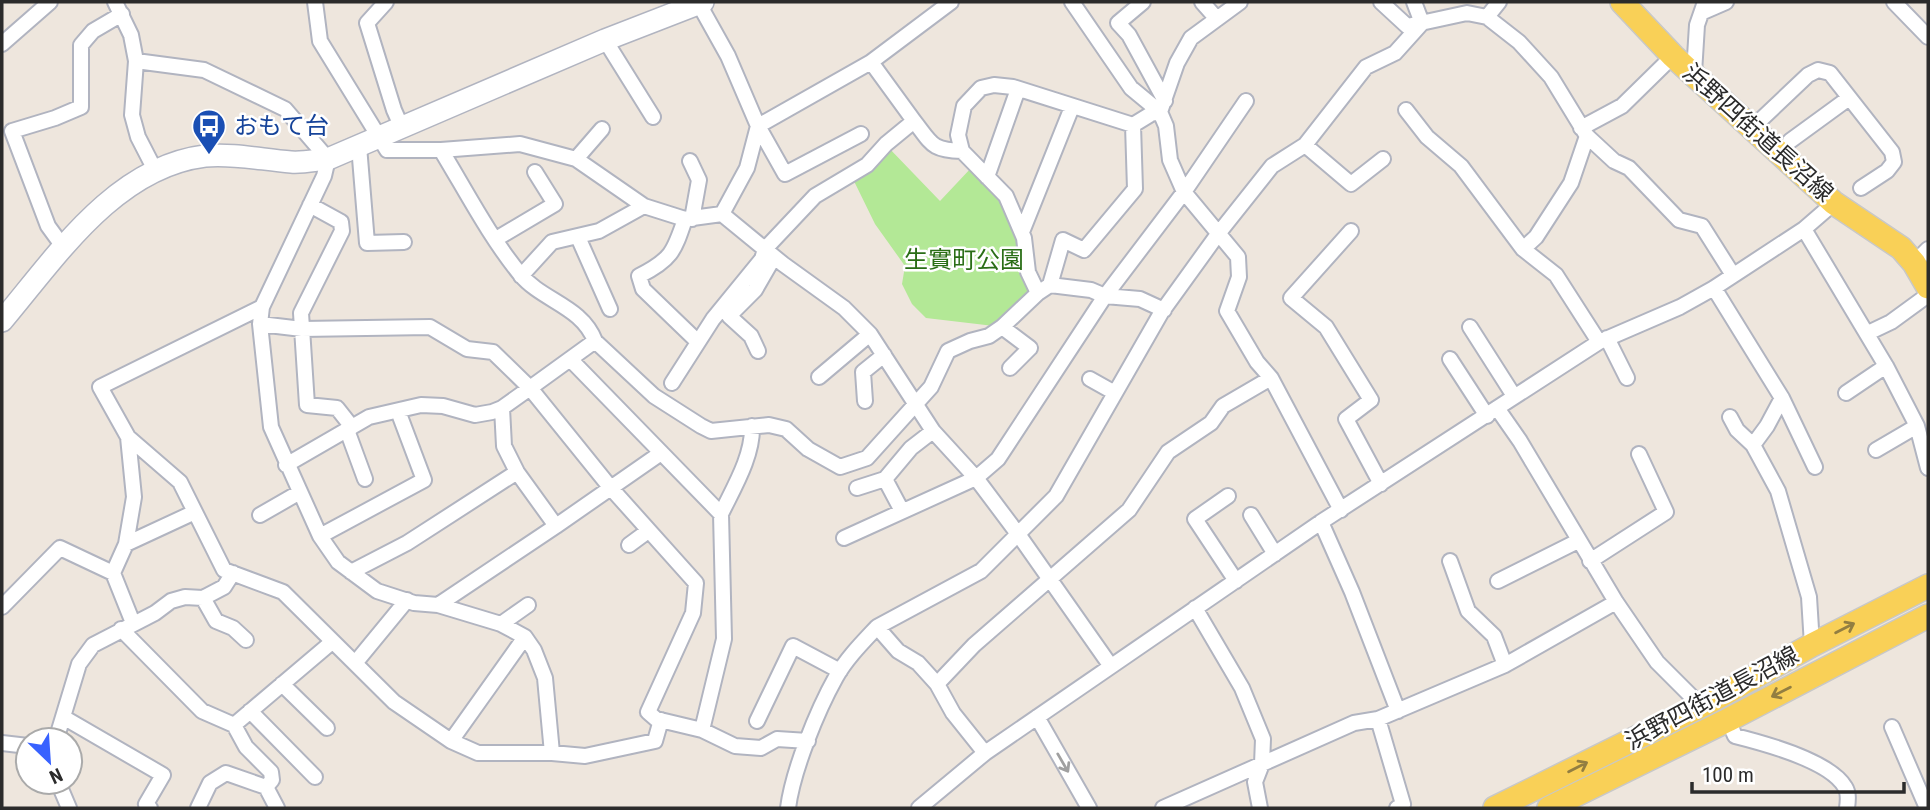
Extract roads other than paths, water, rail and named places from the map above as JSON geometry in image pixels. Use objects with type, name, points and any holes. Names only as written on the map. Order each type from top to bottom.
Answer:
[{"type":"main road","name":"浜野四街道長沼線","points":[[1622,2],[1751,129],[1834,203],[1901,248],[1921,256],[1928,287]]},
{"type":"main road","name":"浜野四街道長沼線","points":[[1495,808],[1701,706],[1928,586]]},
{"type":"main road","name":"浜野四街道長沼線","points":[[1557,807],[1928,616]]},
{"type":"street","points":[[2,44],[50,2]]},
{"type":"street","points":[[315,2],[320,41],[369,142],[367,243],[404,242]]},
{"type":"street","points":[[386,2],[367,23],[402,128]]},
{"type":"street","points":[[722,214],[747,168],[758,126],[870,62],[951,2]]},
{"type":"street","points":[[1072,2],[1131,88],[1163,107]]},
{"type":"street","points":[[1143,2],[1118,23],[1129,35],[1163,107],[1170,160],[1184,192],[1238,257],[1239,276],[1227,311],[1257,362],[1271,378],[1340,510]]},
{"type":"street","points":[[1202,2],[1217,19]]},
{"type":"street","points":[[1164,310],[1140,299],[1105,296],[1091,290],[1044,289],[1028,272],[1022,232],[1006,196],[962,151],[958,135],[964,106],[981,88],[994,85],[1018,89],[1133,125],[1163,107],[1177,63],[1191,38],[1240,2]]},
{"type":"street","points":[[1381,2],[1406,26],[1467,13],[1486,17],[1519,42],[1551,77],[1584,132],[1614,161],[1629,168],[1679,220],[1702,226],[1733,275]]},
{"type":"street","points":[[1414,2],[1422,23]]},
{"type":"street","points":[[1486,17],[1499,2]]},
{"type":"street","points":[[1693,73],[1697,25],[1704,7],[1726,2]]},
{"type":"street","points":[[1894,2],[1928,37]]},
{"type":"street","points":[[2,321],[64,248],[98,213],[125,190],[155,170],[186,159],[209,156],[295,162],[328,159],[605,40],[664,9],[701,3],[728,55],[758,126],[785,174],[861,134]]},
{"type":"street","points":[[64,248],[48,226],[12,131],[81,107],[81,45],[118,8],[131,35],[136,61],[132,115],[138,136],[155,170]]},
{"type":"street","points":[[788,808],[808,741],[840,671],[856,648],[877,628],[981,571],[1056,496],[1164,310],[1217,234],[1272,166],[1305,145],[1366,67],[1395,53],[1422,23]]},
{"type":"street","points":[[605,40],[653,117]]},
{"type":"street","points":[[1523,249],[1536,237],[1571,183],[1584,132],[1622,106],[1673,55]]},
{"type":"street","points":[[136,61],[204,70],[285,109],[328,159]]},
{"type":"street","points":[[870,62],[934,147],[940,150],[962,151]]},
{"type":"street","points":[[1751,129],[1808,75],[1818,70],[1830,73],[1892,152],[1894,162],[1887,171],[1861,188]]},
{"type":"street","points":[[987,177],[1018,89]]},
{"type":"street","points":[[1790,141],[1849,98]]},
{"type":"street","points":[[844,538],[976,478],[998,459],[1105,296],[1184,192],[1246,101]]},
{"type":"street","points":[[1022,232],[1072,107]]},
{"type":"street","points":[[1406,110],[1427,138],[1461,166],[1523,249],[1556,275],[1627,378]]},
{"type":"street","points":[[673,383],[713,319],[815,196],[867,165],[886,144],[914,121]]},
{"type":"street","points":[[441,150],[522,276],[570,309],[590,328],[596,341],[654,396],[711,432],[769,425],[786,429],[808,449],[840,467],[867,458],[931,387],[948,351],[989,336],[1044,289],[1063,240],[1084,250],[1135,189],[1133,125]]},
{"type":"street","points":[[576,159],[603,129]]},
{"type":"street","points":[[369,142],[387,150],[441,150],[520,144],[576,159],[644,206],[688,219],[722,214],[769,253],[844,308],[870,334],[933,431],[976,478],[1110,665]]},
{"type":"street","points":[[1305,145],[1351,184],[1383,159]]},
{"type":"street","points":[[328,159],[324,176],[262,307],[260,324],[271,427],[320,536],[338,562],[376,591],[438,605],[501,624],[525,637],[534,650],[545,678],[552,753]]},
{"type":"street","points":[[690,161],[699,180],[688,219],[675,250],[656,267],[639,276],[643,289],[698,342]]},
{"type":"street","points":[[496,239],[555,204],[535,172]]},
{"type":"street","points":[[919,808],[985,753],[1321,522],[1603,340],[1680,307],[1714,288],[1804,229],[1834,203]]},
{"type":"street","points":[[310,205],[341,222],[342,231],[301,313],[307,405],[337,408],[350,429],[365,479]]},
{"type":"street","points":[[522,276],[552,242],[578,237],[623,220],[644,206]]},
{"type":"street","points":[[1804,229],[1886,366],[1917,426],[1928,468]]},
{"type":"street","points":[[1351,231],[1291,298],[1326,327],[1371,400],[1346,419],[1381,484]]},
{"type":"street","points":[[578,237],[610,309]]},
{"type":"street","points":[[758,351],[751,336],[729,316],[755,290],[769,253]]},
{"type":"street","points":[[1714,288],[1782,398],[1815,467]]},
{"type":"street","points":[[1868,333],[1891,322],[1928,295]]},
{"type":"street","points":[[262,307],[100,387],[128,437],[180,482],[223,570],[283,592],[394,702],[451,741],[478,753],[585,756],[656,741],[660,720]]},
{"type":"street","points":[[260,324],[302,329],[430,327],[467,349],[493,352],[530,388],[610,487],[696,583],[693,613],[649,712],[660,720],[702,730],[735,746],[761,748],[777,739],[808,741]]},
{"type":"street","points":[[1002,327],[1030,348],[1010,368]]},
{"type":"street","points":[[1470,327],[1514,396]]},
{"type":"street","points":[[819,377],[870,334]]},
{"type":"street","points":[[286,465],[369,416],[421,405],[443,406],[475,415],[502,408],[596,341]]},
{"type":"street","points":[[865,401],[863,372],[884,355]]},
{"type":"street","points":[[570,359],[721,514]]},
{"type":"street","points":[[1450,359],[1492,412],[1520,441],[1590,561],[1657,662],[1701,706]]},
{"type":"street","points":[[1846,393],[1886,366]]},
{"type":"street","points":[[937,684],[974,645],[1129,510],[1168,452],[1211,422],[1223,406],[1271,378]]},
{"type":"street","points":[[1090,379],[1115,393]]},
{"type":"street","points":[[1753,445],[1782,398]]},
{"type":"street","points":[[502,408],[504,446],[517,472],[556,526]]},
{"type":"street","points":[[320,536],[425,480],[398,411]]},
{"type":"street","points":[[1730,417],[1737,430],[1753,445],[1778,491],[1788,518],[1809,597],[1812,645]]},
{"type":"street","points":[[702,730],[724,639],[721,514],[738,479],[752,439],[752,426]]},
{"type":"street","points":[[1876,450],[1917,426]]},
{"type":"street","points":[[857,488],[885,479],[911,448],[933,431]]},
{"type":"street","points":[[128,437],[134,497],[132,520],[126,544],[113,573],[127,626],[202,710],[234,724],[246,747],[271,772],[272,780],[266,787]]},
{"type":"street","points":[[438,605],[661,453]]},
{"type":"street","points":[[1590,561],[1666,512],[1639,454]]},
{"type":"street","points":[[351,572],[407,544],[517,472]]},
{"type":"street","points":[[885,479],[902,511]]},
{"type":"street","points":[[260,515],[300,492]]},
{"type":"street","points":[[1228,495],[1195,519],[1236,581]]},
{"type":"street","points":[[126,544],[195,512]]},
{"type":"street","points":[[1251,515],[1275,554]]},
{"type":"street","points":[[1321,522],[1352,592],[1398,711]]},
{"type":"street","points":[[629,545],[648,531]]},
{"type":"street","points":[[1497,581],[1578,541]]},
{"type":"street","points":[[2,607],[60,548],[113,573]]},
{"type":"street","points":[[1450,561],[1468,611],[1494,636],[1505,665]]},
{"type":"street","points":[[60,726],[79,664],[93,645],[155,613],[171,601],[185,597],[203,598],[224,587],[233,573]]},
{"type":"street","points":[[203,598],[216,621],[233,628],[246,640]]},
{"type":"street","points":[[356,662],[407,600]]},
{"type":"street","points":[[1163,808],[1354,723],[1378,719],[1505,665],[1616,602]]},
{"type":"street","points":[[501,624],[528,605]]},
{"type":"street","points":[[1195,608],[1242,688],[1263,739],[1262,764],[1255,782],[1261,808]]},
{"type":"street","points":[[877,628],[898,651],[918,663],[937,684],[953,713],[985,753]]},
{"type":"street","points":[[451,741],[525,637]]},
{"type":"street","points":[[234,724],[332,642]]},
{"type":"street","points":[[757,721],[793,646],[840,671]]},
{"type":"street","points":[[282,684],[327,728]]},
{"type":"street","points":[[250,711],[315,777]]},
{"type":"street","points":[[1037,717],[1089,808]]},
{"type":"street","points":[[63,718],[163,775],[146,804],[150,808]]},
{"type":"street","points":[[1378,719],[1403,804],[1397,808]]},
{"type":"street","points":[[1728,720],[1735,736],[1799,756],[1835,776],[1847,790],[1847,808]]},
{"type":"street","points":[[1892,727],[1927,808]]},
{"type":"street","points":[[198,808],[210,783],[226,774],[266,787],[277,808]]},
{"type":"street","points":[[1550,781],[1557,807]]},
{"type":"place","name":"おもて台","points":[[209,156]]},
{"type":"park label","name":"生實町公園","points":[[964,260]]}]
